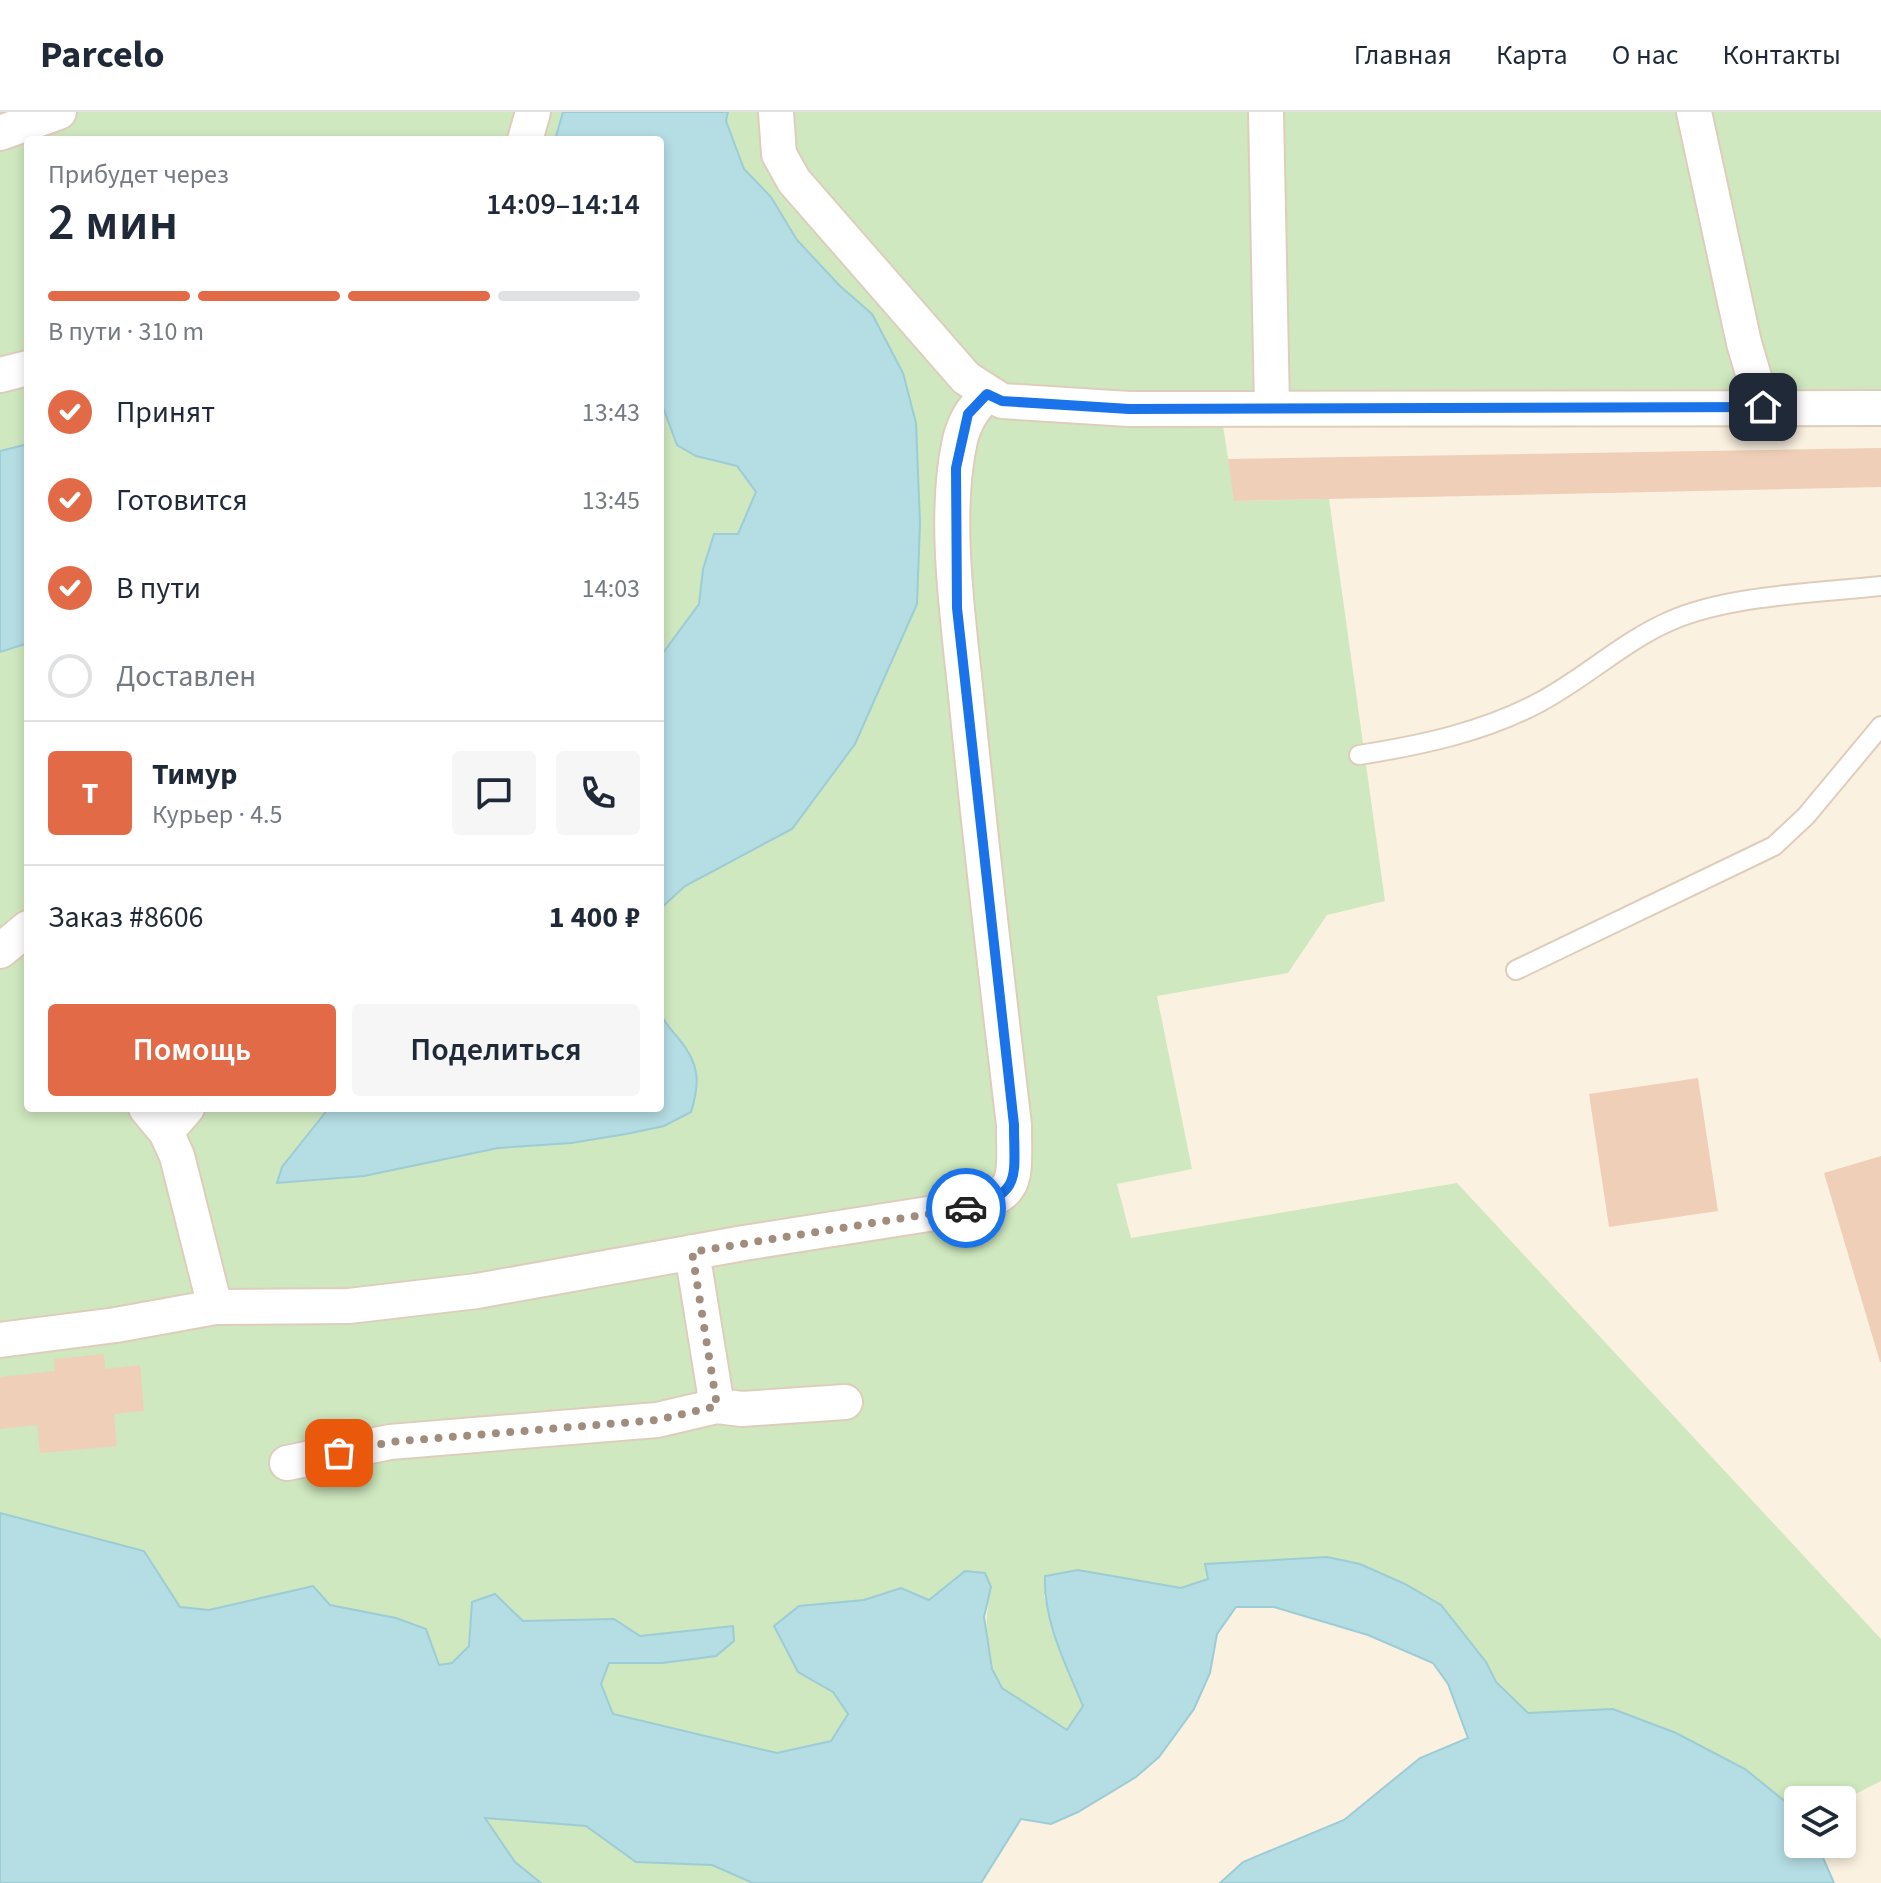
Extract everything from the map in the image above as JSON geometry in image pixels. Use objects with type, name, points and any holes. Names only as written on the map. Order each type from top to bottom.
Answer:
[{"type":"street","points":[[0,133],[59,112]]},
{"type":"street","points":[[526,136],[533,112]]},
{"type":"street","points":[[776,112],[779,154],[794,181],[966,378],[1002,401],[1129,409],[1881,408]]},
{"type":"street","points":[[1266,112],[1272,407]]},
{"type":"street","points":[[1694,112],[1744,343],[1763,407]]},
{"type":"street","points":[[0,375],[24,369]]},
{"type":"street","points":[[0,1340],[116,1325],[215,1307],[349,1306],[477,1291],[992,1202],[1007,1192],[1014,1174],[1014,1125],[957,608],[956,468],[968,414],[987,394]]},
{"type":"street","points":[[166,1116],[215,1307]]},
{"type":"street","points":[[692,1252],[717,1406]]},
{"type":"street","points":[[287,1463],[390,1442],[657,1420],[717,1406],[742,1409],[845,1402]]},
{"type":"lane","points":[[1359,755],[1429,743],[1490,725],[1541,702],[1670,621],[1720,605],[1881,586]]},
{"type":"lane","points":[[1516,970],[1774,846],[1806,816],[1881,726]]},
{"type":"green space","points":[[0,112],[563,112],[556,136],[24,136],[24,445],[0,451]]},
{"type":"green space","points":[[728,112],[1881,112],[1881,389],[1218,395],[1235,501],[1329,499],[1385,901],[1327,915],[1288,973],[1157,996],[1192,1169],[1117,1184],[1131,1238],[1457,1183],[1881,1639],[1881,1781],[1856,1794],[1856,1786],[1784,1786],[1784,1801],[1745,1769],[1676,1733],[1614,1709],[1528,1713],[1496,1682],[1486,1662],[1441,1605],[1405,1584],[1360,1564],[1327,1557],[1206,1564],[1208,1579],[1181,1588],[1078,1570],[1044,1595],[1061,1652],[1083,1706],[1067,1731],[1018,1700],[997,1680],[991,1668],[987,1641],[991,1587],[965,1571],[929,1600],[901,1588],[864,1600],[799,1606],[798,1672],[833,1692],[848,1714],[831,1741],[777,1753],[613,1714],[601,1683],[609,1663],[662,1663],[732,1626],[640,1636],[614,1619],[523,1621],[472,1602],[469,1646],[452,1663],[439,1665],[396,1618],[330,1605],[313,1586],[209,1610],[180,1607],[39,1525],[0,1513],[0,652],[24,644],[24,1112],[326,1112],[282,1167],[278,1183],[364,1176],[498,1148],[571,1143],[664,1126],[689,1051],[664,1021],[664,905],[685,886],[792,829],[855,744],[917,604],[920,523],[916,423],[872,314],[840,286],[797,240],[771,197],[744,169],[726,121]]},
{"type":"green space","points":[[664,410],[677,445],[696,456],[737,466],[756,492],[738,534],[703,569],[699,604],[664,652]]},
{"type":"green space","points":[[484,1817],[586,1826],[636,1862],[712,1865],[753,1883],[541,1883],[515,1862]]},
{"type":"water","points":[[563,112],[728,112],[726,121],[744,169],[771,197],[797,240],[840,286],[872,314],[903,373],[916,423],[920,523],[917,604],[855,744],[792,829],[685,886],[664,905],[664,652],[699,604],[703,569],[714,534],[738,534],[756,492],[737,466],[696,456],[677,445],[664,410],[664,136],[556,136]]},
{"type":"water","points":[[24,445],[24,644],[0,652],[0,451]]},
{"type":"water","points":[[664,1019],[686,1048],[694,1065],[697,1083],[691,1112],[664,1126],[571,1143],[498,1148],[364,1176],[277,1183],[282,1167],[326,1112],[664,1112]]},
{"type":"water","points":[[0,1513],[144,1551],[180,1607],[209,1610],[313,1586],[330,1605],[396,1618],[426,1629],[439,1665],[452,1663],[469,1646],[472,1602],[495,1594],[523,1621],[614,1619],[640,1636],[733,1626],[734,1641],[716,1656],[662,1663],[609,1663],[601,1684],[613,1714],[777,1753],[831,1741],[848,1714],[833,1692],[798,1672],[774,1626],[799,1606],[864,1600],[901,1588],[929,1600],[965,1571],[985,1573],[991,1587],[984,1617],[992,1669],[1002,1688],[1067,1730],[1083,1706],[1052,1626],[1045,1576],[1078,1570],[1181,1588],[1208,1579],[1205,1564],[1327,1557],[1360,1564],[1405,1584],[1441,1605],[1486,1662],[1496,1682],[1528,1713],[1613,1709],[1676,1733],[1745,1769],[1784,1801],[1784,1858],[1823,1858],[1834,1883],[1220,1883],[1243,1862],[1344,1820],[1420,1758],[1468,1738],[1448,1684],[1433,1663],[1368,1635],[1274,1607],[1236,1607],[1217,1634],[1210,1673],[1194,1709],[1159,1757],[1136,1777],[1078,1812],[1051,1824],[1021,1819],[981,1883],[753,1883],[712,1865],[636,1862],[586,1826],[485,1818],[515,1862],[541,1883],[0,1883]]},
{"type":"building","points":[[1881,448],[1881,487],[1234,501],[1228,459]]},
{"type":"building","points":[[1698,1078],[1718,1211],[1609,1227],[1589,1094]]},
{"type":"building","points":[[1881,1156],[1881,1362],[1880,1362],[1824,1173]]},
{"type":"building","points":[[104,1354],[105,1369],[140,1365],[144,1411],[114,1414],[117,1446],[40,1453],[37,1425],[0,1429],[0,1377],[55,1371],[54,1359]]},
{"type":"way so far","points":[[339,1453],[390,1442],[657,1420],[717,1406],[692,1252],[966,1208]]},
{"type":"route","points":[[966,1208],[992,1202],[1007,1192],[1014,1174],[1014,1125],[957,608],[956,468],[968,414],[987,394],[1002,401],[1129,409],[1763,407]]}]
